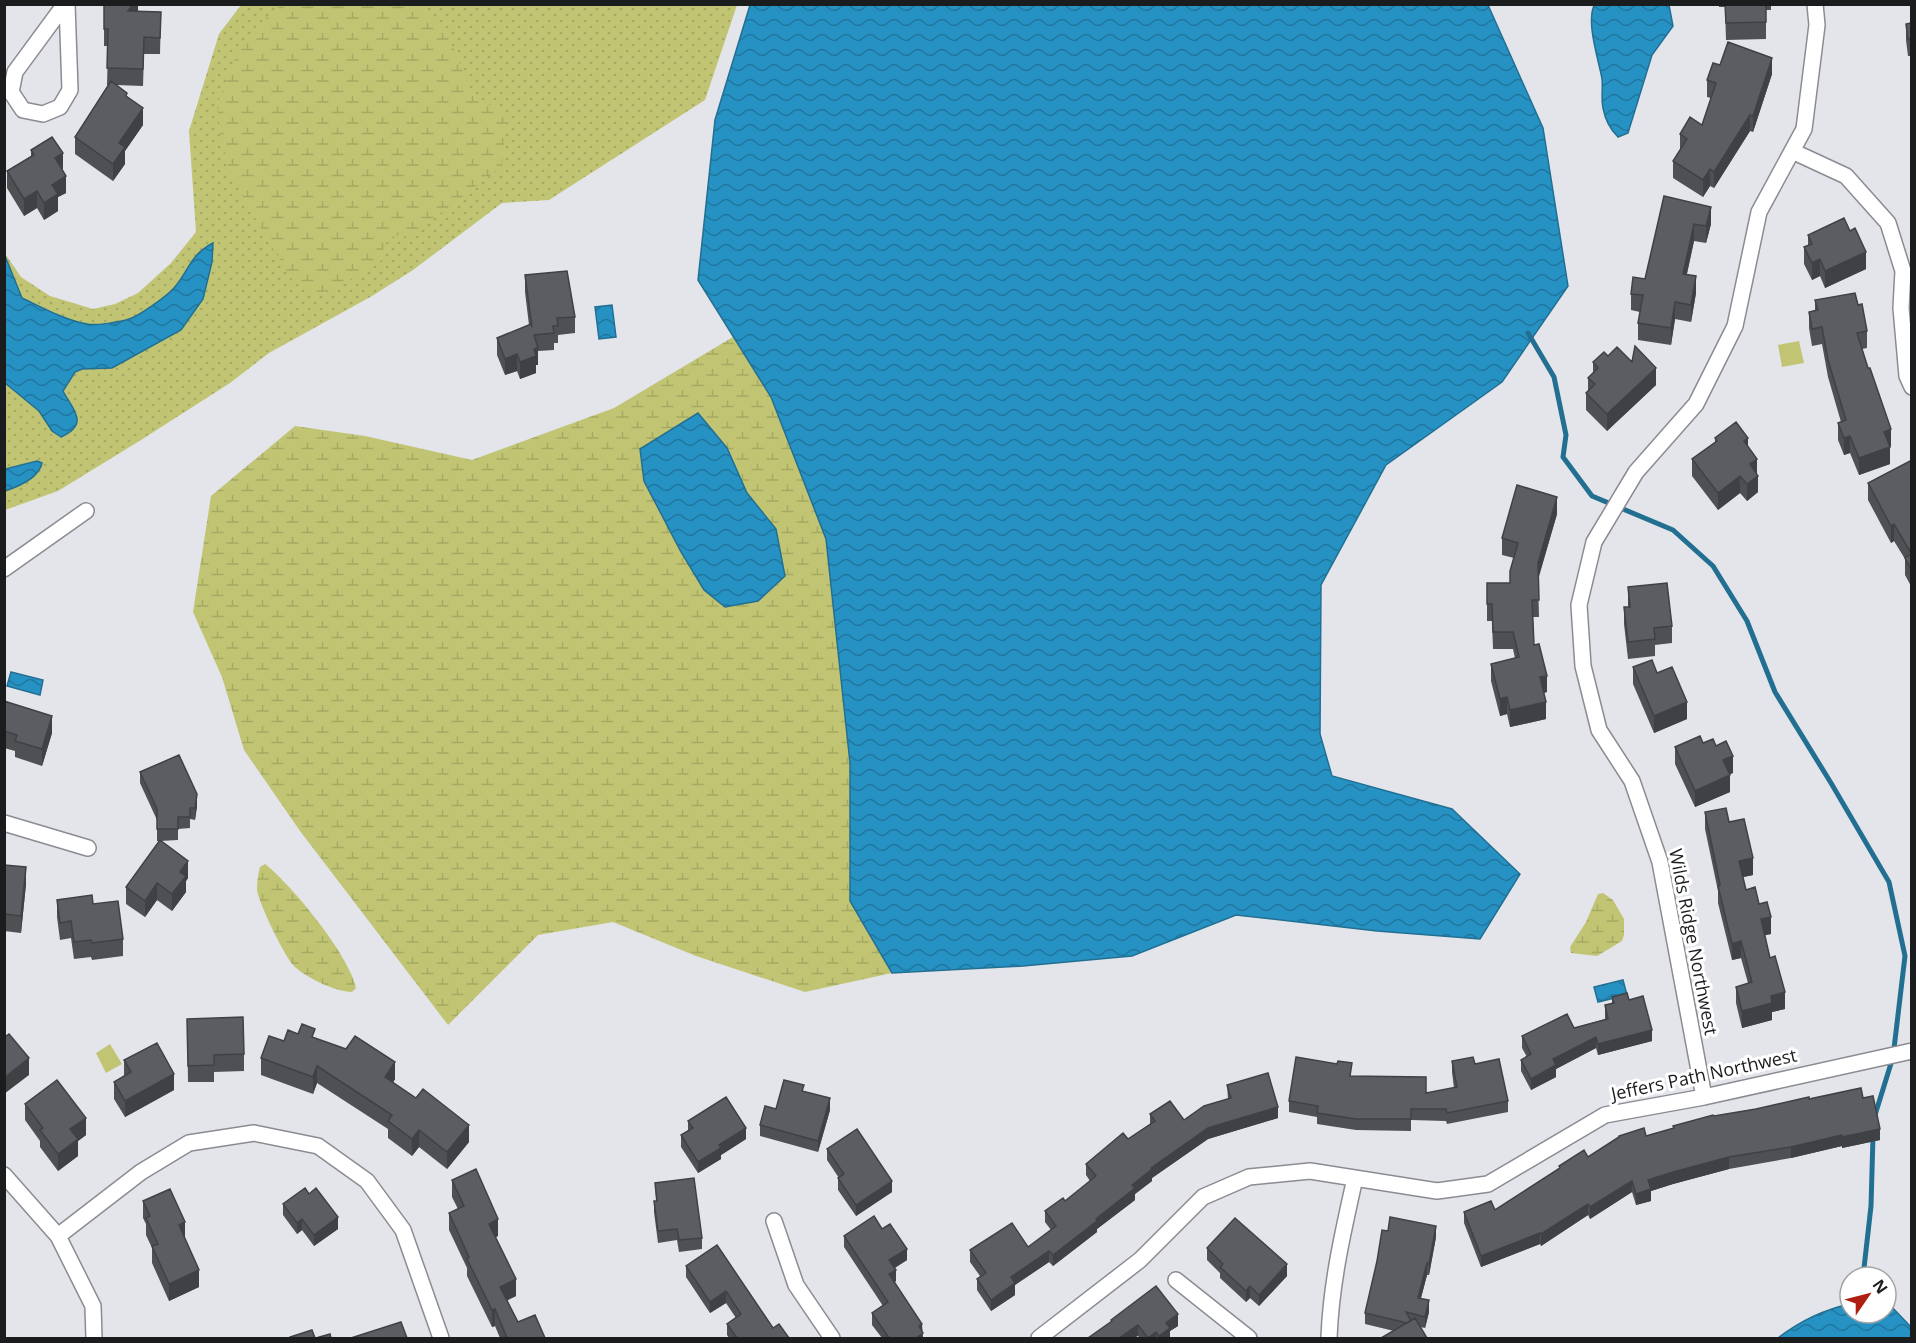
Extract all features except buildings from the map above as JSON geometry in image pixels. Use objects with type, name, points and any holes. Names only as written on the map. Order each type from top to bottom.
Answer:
[{"type":"street","points":[[66,4],[70,90],[60,107],[43,114],[23,110],[11,92],[15,72],[66,4]]},
{"type":"street","name":"Wilds Ridge Northwest","points":[[1704,1097],[1660,862],[1632,781],[1599,730],[1583,666],[1579,605],[1594,542],[1635,472],[1696,404],[1735,326],[1759,212],[1804,129],[1817,25],[1815,4]]},
{"type":"street","points":[[1792,151],[1846,176],[1888,223],[1903,271],[1901,308],[1907,376],[1911,387]]},
{"type":"street","points":[[4,569],[86,511]]},
{"type":"street","points":[[4,823],[88,848]]},
{"type":"street","name":"Jeffers Path Northwest","points":[[1039,1338],[1140,1260],[1203,1197],[1249,1177],[1310,1171],[1437,1191],[1488,1184],[1605,1115],[1704,1097],[1911,1051]]},
{"type":"street","points":[[58,1236],[141,1172],[189,1143],[254,1133],[318,1146],[367,1181],[403,1230],[441,1338]]},
{"type":"street","points":[[4,1175],[58,1236],[93,1306],[94,1338]]},
{"type":"street","points":[[1329,1338],[1335,1270],[1355,1178]]},
{"type":"street","points":[[774,1221],[796,1285],[832,1338]]},
{"type":"street","points":[[1176,1281],[1249,1338]]},
{"type":"green space","points":[[241,5],[737,5],[705,100],[549,200],[502,203],[413,270],[372,296],[269,353],[230,383],[141,440],[58,491],[5,510],[4,252],[21,277],[50,296],[93,309],[115,304],[138,293],[171,263],[196,232],[189,131],[219,34]]},
{"type":"green space","points":[[281,5],[419,5],[451,44],[473,92],[507,117],[502,165],[409,237],[396,235],[389,240],[385,245],[382,260],[333,290],[313,294],[293,281],[264,234],[229,169],[221,138],[217,104],[240,46],[256,27]]},
{"type":"green space","points":[[733,337],[771,397],[826,539],[850,763],[850,901],[892,973],[805,992],[696,956],[613,922],[538,935],[448,1025],[300,831],[244,750],[222,677],[193,612],[211,496],[295,426],[365,436],[472,460],[614,408]]},
{"type":"green space","points":[[1799,341],[1804,363],[1782,367],[1778,345]]},
{"type":"green space","points":[[265,864],[304,904],[331,940],[351,974],[356,988],[352,992],[329,987],[312,979],[293,965],[278,941],[257,890],[260,867]]},
{"type":"green space","points":[[1603,893],[1613,900],[1624,919],[1622,941],[1597,956],[1571,953],[1570,947],[1586,922],[1598,894]]},
{"type":"green space","points":[[110,1044],[122,1064],[106,1073],[96,1053]]},
{"type":"water","points":[[1595,4],[1669,5],[1673,26],[1652,55],[1628,133],[1618,137],[1608,124],[1603,108],[1602,79],[1591,20]]},
{"type":"water","points":[[750,5],[1488,5],[1543,128],[1568,286],[1502,382],[1386,465],[1321,585],[1320,734],[1332,776],[1452,809],[1520,874],[1480,939],[1377,931],[1236,915],[1132,956],[1023,966],[892,973],[850,901],[850,763],[826,539],[771,397],[698,280],[715,120]]},
{"type":"water","points":[[213,243],[212,262],[203,299],[181,330],[112,368],[82,369],[75,372],[63,391],[77,416],[75,427],[70,432],[61,437],[52,431],[39,411],[5,383],[5,256],[22,298],[71,320],[96,324],[129,319],[153,305],[174,288],[194,258]]},
{"type":"water","points":[[612,305],[616,337],[599,339],[595,307]]},
{"type":"water","points":[[698,413],[727,448],[747,493],[776,529],[785,576],[758,601],[725,607],[704,590],[681,552],[644,481],[640,449]]},
{"type":"water","points":[[37,461],[42,463],[37,473],[5,491],[5,469]]},
{"type":"water","points":[[11,672],[43,680],[40,695],[7,686]]},
{"type":"water","points":[[1623,980],[1627,995],[1598,1002],[1594,987]]},
{"type":"water","points":[[1838,1307],[1838,1325],[1898,1325],[1898,1313],[1911,1327],[1911,1338],[1778,1338],[1795,1326]]},
{"type":"waterway","points":[[1528,333],[1554,377],[1566,435],[1563,457],[1592,496],[1673,530],[1713,566],[1747,621],[1775,692],[1889,882],[1905,956],[1893,1057],[1875,1115]]},
{"type":"waterway","points":[[1864,1265],[1871,1206],[1873,1136]]}]
